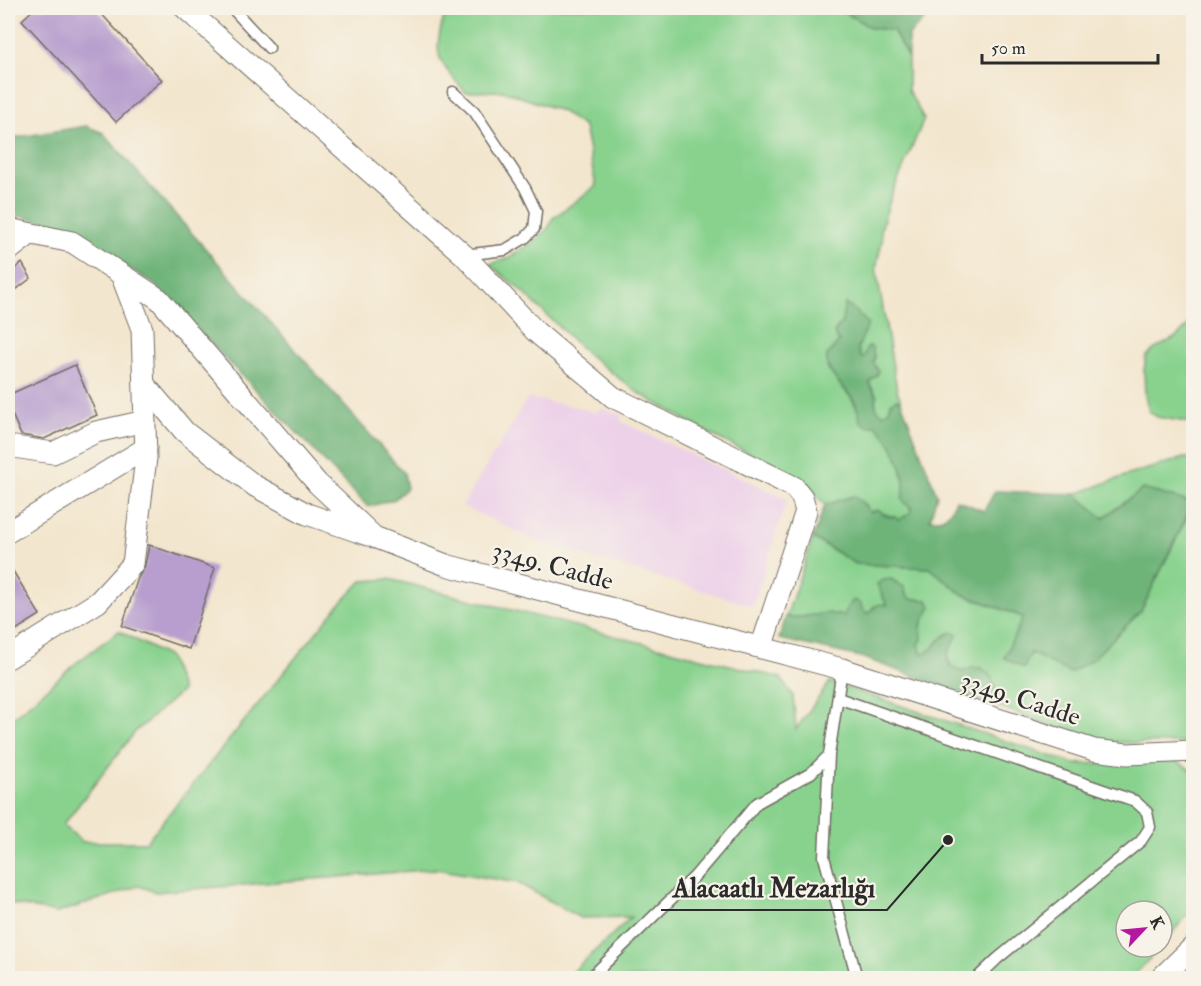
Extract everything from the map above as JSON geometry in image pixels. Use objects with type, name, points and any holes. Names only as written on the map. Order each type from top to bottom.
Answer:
[{"type":"street","points":[[184,8],[464,255],[536,332],[613,397],[794,487],[806,511],[760,648]]},
{"type":"street","name":"3349. Cadde","points":[[8,229],[72,242],[159,299],[318,484],[374,537],[446,565],[842,669],[1094,750],[1126,754],[1194,751]]},
{"type":"street","points":[[8,251],[30,234]]},
{"type":"street","points":[[8,658],[98,602],[133,564],[146,448],[142,328],[121,274]]},
{"type":"street","points":[[144,384],[185,432],[255,486],[306,514],[374,537]]},
{"type":"street","points":[[8,446],[53,453],[96,432],[145,421]]},
{"type":"street","points":[[8,532],[146,448]]},
{"type":"street","points":[[1161,978],[1194,946]]},
{"type":"lane","points":[[232,8],[269,48]]},
{"type":"lane","points":[[453,92],[474,111],[525,188],[536,210],[534,230],[525,238],[505,250],[464,255]]},
{"type":"lane","points":[[842,669],[829,754],[824,857],[857,978]]},
{"type":"lane","points":[[838,698],[1135,801],[1146,812],[1150,827],[1141,841],[977,978]]},
{"type":"lane","points":[[590,978],[695,876],[758,803],[811,773],[829,754]]},
{"type":"shaded area","points":[[528,398],[597,413],[599,408],[622,415],[620,421],[787,499],[753,606],[535,540],[462,506]]},
{"type":"green space","points":[[439,8],[838,8],[871,28],[893,30],[908,58],[908,90],[924,119],[892,194],[881,229],[882,241],[876,268],[897,390],[901,401],[896,399],[891,403],[889,410],[883,414],[877,411],[874,391],[869,383],[878,370],[873,363],[875,358],[872,348],[864,358],[861,358],[859,342],[846,304],[842,322],[834,333],[839,342],[827,355],[827,368],[852,399],[859,412],[883,431],[890,441],[900,464],[911,512],[899,521],[877,510],[870,512],[853,496],[825,505],[804,481],[714,436],[637,392],[585,352],[524,293],[489,264],[507,259],[534,241],[549,227],[552,219],[596,186],[584,127],[561,111],[504,91],[465,92],[440,59],[438,42],[444,17]]},
{"type":"green space","points":[[838,8],[948,8],[930,14],[908,36],[908,58],[893,30],[871,28]]},
{"type":"green space","points":[[86,126],[103,133],[404,473],[407,488],[395,499],[368,507],[154,284],[62,225],[8,214],[8,139]]},
{"type":"green space","points":[[845,304],[856,311],[868,324],[858,348],[861,358],[870,346],[873,352],[873,363],[878,374],[869,383],[877,396],[875,404],[877,408],[883,414],[889,410],[891,403],[896,399],[901,401],[937,495],[930,519],[940,519],[947,515],[956,500],[984,511],[995,491],[1075,494],[1103,518],[1143,489],[1193,503],[1141,611],[1093,659],[1070,673],[1031,653],[1024,668],[1004,658],[1023,617],[962,594],[930,568],[856,564],[813,538],[825,505],[853,496],[870,512],[877,510],[885,516],[899,520],[911,512],[912,508],[904,503],[902,498],[904,479],[894,449],[875,425],[869,427],[860,421],[853,399],[832,374],[827,362],[829,352],[839,342],[834,333],[842,322]]},
{"type":"green space","points":[[1193,320],[1193,423],[1157,417],[1149,411],[1145,396],[1146,357],[1153,350],[1178,336]]},
{"type":"green space","points":[[1184,458],[1193,459],[1193,503],[1143,489],[1103,518],[1075,494],[1128,475]]},
{"type":"green space","points":[[1193,505],[1193,743],[1128,743],[1093,740],[994,705],[993,685],[990,676],[982,668],[963,672],[951,666],[947,656],[957,635],[939,640],[932,649],[921,653],[919,644],[928,600],[911,599],[904,587],[881,595],[888,606],[874,606],[869,613],[862,609],[845,616],[827,613],[786,617],[813,538],[856,564],[930,568],[962,594],[1023,617],[1004,658],[1031,653],[1141,611]]},
{"type":"green space","points":[[389,579],[781,678],[793,696],[796,729],[830,682],[1074,764],[1176,761],[1193,771],[1193,909],[1174,930],[1174,899],[1114,899],[1114,959],[1149,959],[1132,978],[566,978],[631,917],[580,918],[518,883],[436,869],[156,892],[139,886],[57,913],[8,903],[8,722],[76,663],[119,631],[169,657],[182,691],[135,732],[63,825],[83,842],[146,842],[337,607],[362,581]]},
{"type":"green space","points":[[891,579],[904,587],[911,599],[928,600],[931,607],[921,625],[922,640],[919,644],[921,653],[927,652],[949,633],[955,632],[957,635],[947,656],[950,666],[963,672],[973,668],[986,671],[996,687],[994,705],[861,657],[779,639],[786,617],[827,613],[845,616],[847,606],[855,600],[861,604],[867,614],[878,605],[887,605],[877,584]]},
{"type":"building","points":[[35,8],[96,8],[162,80],[116,122],[22,20]]},
{"type":"building","points":[[22,263],[31,278],[8,296],[8,274]]},
{"type":"building","points":[[75,365],[97,415],[44,439],[21,435],[8,405],[8,395]]},
{"type":"building","points":[[149,545],[215,568],[189,649],[122,626],[138,578],[145,566]]},
{"type":"building","points":[[8,563],[40,615],[8,635]]},
{"type":"place","name":"Alacaatlı Mezarlığı","points":[[948,840]]}]
